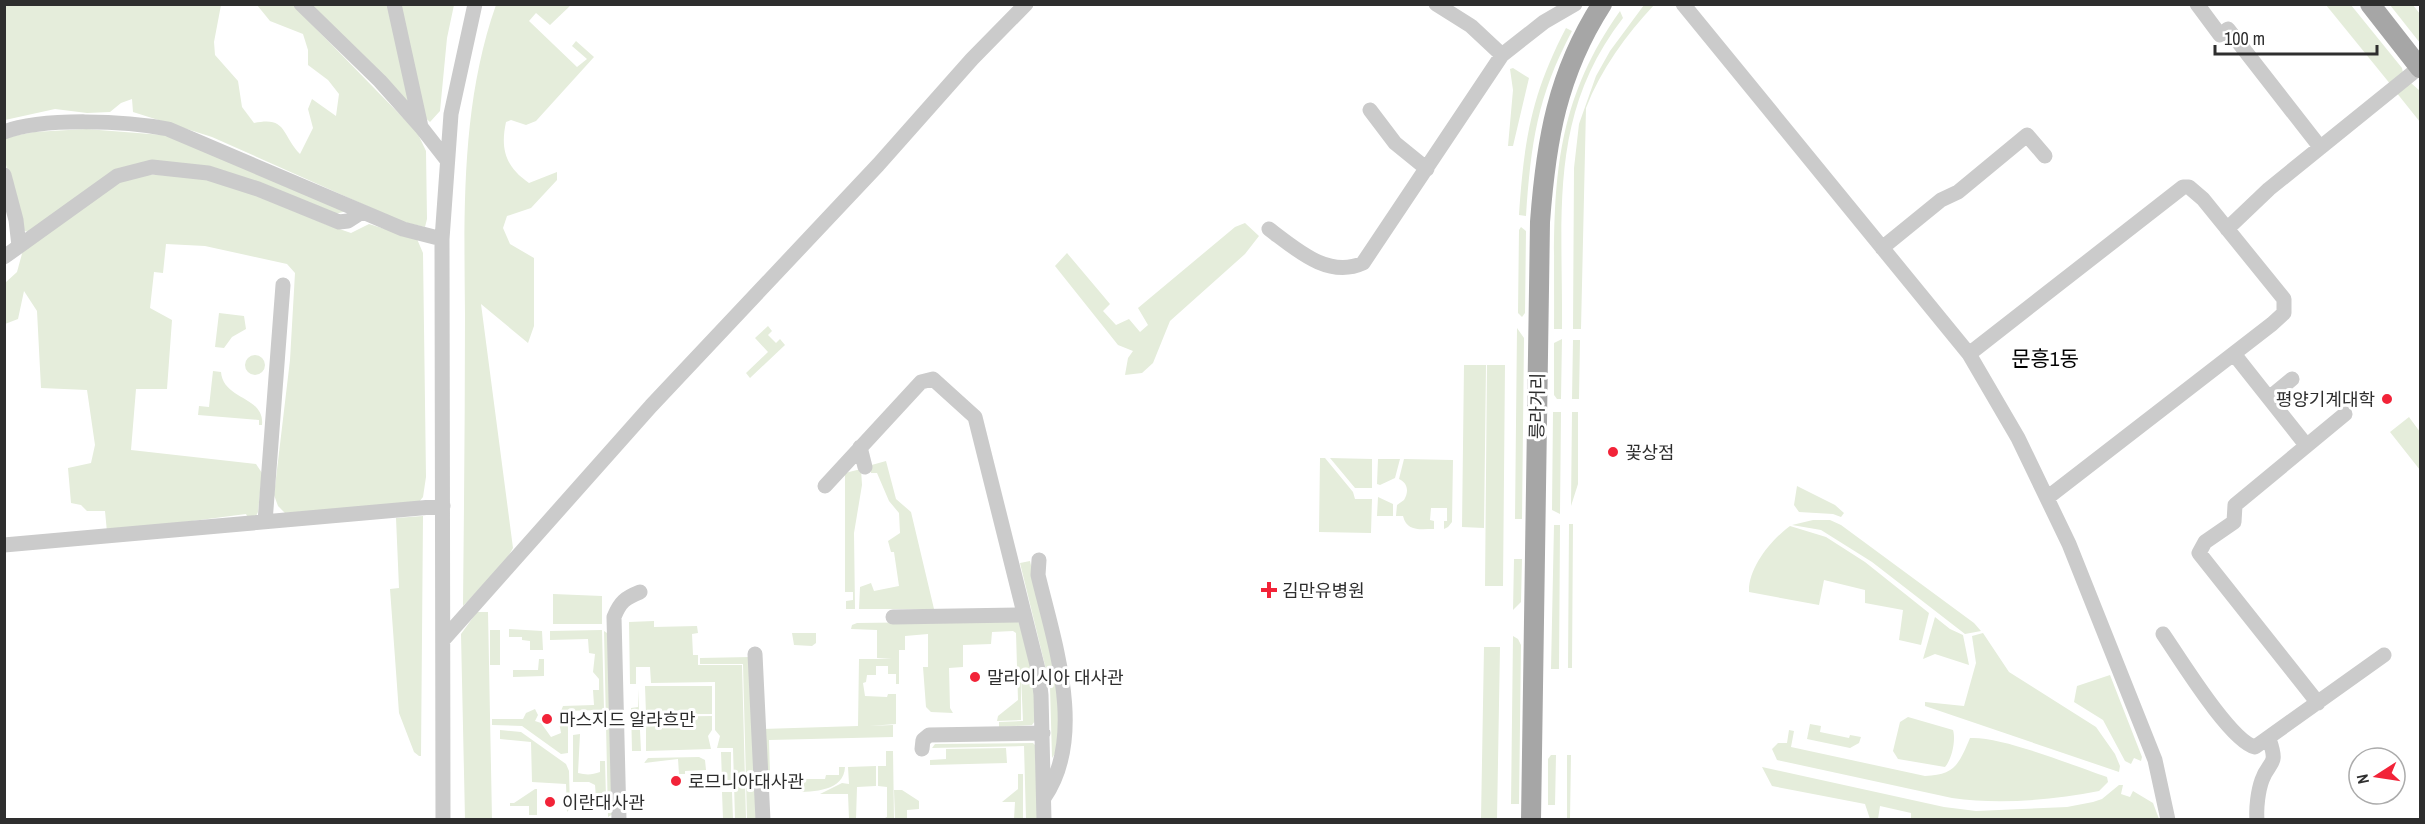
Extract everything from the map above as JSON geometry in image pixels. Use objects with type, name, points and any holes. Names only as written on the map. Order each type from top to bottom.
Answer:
[{"type":"main road","name":"릉라거리","points":[[1531,819],[1540,222],[1544,165],[1559,94],[1585,31],[1602,4]]},
{"type":"main road","points":[[2370,4],[2420,67]]},
{"type":"street","points":[[301,4],[380,81],[447,159]]},
{"type":"street","points":[[394,4],[421,127]]},
{"type":"street","points":[[443,819],[442,239],[451,114],[475,4]]},
{"type":"street","points":[[444,639],[651,406],[878,165],[972,59],[1026,4]]},
{"type":"street","points":[[1436,4],[1471,26],[1502,55]]},
{"type":"street","points":[[1269,229],[1302,254],[1323,265],[1350,269],[1363,263],[1502,55],[1545,22],[1575,4]]},
{"type":"street","points":[[1683,4],[1969,354],[2019,438],[2069,544],[2146,736],[2155,760],[2168,819]]},
{"type":"street","points":[[2197,4],[2220,35],[2228,29],[2320,147]]},
{"type":"street","points":[[2227,229],[2320,147],[2420,67]]},
{"type":"street","points":[[1370,110],[1395,143],[1427,169]]},
{"type":"street","points":[[4,132],[52,124],[131,124],[168,129],[403,229],[442,239]]},
{"type":"street","points":[[1881,248],[1941,200],[1958,192],[2027,135],[2045,156]]},
{"type":"street","points":[[4,257],[117,176],[152,167],[208,173],[258,189],[339,222],[348,221],[362,212]]},
{"type":"street","points":[[4,175],[16,220],[19,246]]},
{"type":"street","points":[[1969,354],[2183,187],[2189,187],[2203,200],[2283,299],[2285,306],[2283,313],[2234,354],[2047,498]]},
{"type":"street","points":[[265,522],[283,285]]},
{"type":"street","points":[[2234,354],[2306,445]]},
{"type":"street","points":[[825,486],[921,382],[933,379],[975,417],[991,503],[1040,685],[1044,819]]},
{"type":"street","points":[[2269,398],[2292,380]]},
{"type":"street","points":[[2318,703],[2199,553],[2205,542],[2234,522],[2235,505],[2345,414]]},
{"type":"street","points":[[860,447],[865,467]]},
{"type":"street","points":[[4,545],[443,506]]},
{"type":"street","points":[[1039,560],[1038,575],[1063,682],[1064,736],[1055,782],[1044,798]]},
{"type":"street","points":[[619,819],[624,761],[609,626],[619,604],[626,597],[640,592]]},
{"type":"street","points":[[893,617],[1023,615]]},
{"type":"street","points":[[2163,634],[2214,709],[2235,732],[2255,747],[2384,655]]},
{"type":"street","points":[[754,654],[763,819]]},
{"type":"street","points":[[922,749],[923,740],[929,735],[992,728],[1043,733]]},
{"type":"street","points":[[2257,819],[2262,779],[2271,768],[2274,759],[2269,739]]},
{"type":"green space","points":[[5,5],[221,5],[214,42],[215,55],[238,81],[242,107],[254,123],[278,124],[300,154],[313,128],[308,109],[312,99],[336,116],[339,94],[328,80],[308,65],[308,50],[303,34],[270,21],[257,5],[293,5],[417,132],[426,151],[427,219],[425,227],[403,222],[212,137],[133,112],[132,99],[121,103],[110,112],[87,113],[55,109],[5,120]]},
{"type":"green space","points":[[307,5],[389,5],[411,105]]},
{"type":"green space","points":[[399,5],[454,5],[447,38],[440,111],[430,122],[422,115]]},
{"type":"green space","points":[[496,5],[571,5],[550,25],[536,13],[529,21],[577,67],[587,59],[572,46],[576,41],[594,57],[536,121],[526,125],[511,120],[506,122],[505,149],[515,171],[529,183],[557,172],[557,180],[531,208],[507,216],[503,228],[510,244],[534,258],[534,326],[528,343],[481,304],[513,548],[505,562],[463,606],[464,237],[467,158],[476,81]]},
{"type":"green space","points":[[1644,5],[1654,5],[1615,53],[1586,108],[1581,329],[1573,329],[1574,168],[1579,124],[1596,76],[1610,51]]},
{"type":"green space","points":[[2326,5],[2351,5],[2402,68],[2403,73],[2391,85]]},
{"type":"green space","points":[[2390,5],[2413,5],[2420,14],[2420,43]]},
{"type":"green space","points":[[1620,11],[1623,18],[1599,54],[1582,91],[1571,128],[1562,205],[1562,329],[1554,329],[1556,202],[1559,164],[1566,126],[1578,88],[1596,50]]},
{"type":"green space","points":[[1566,28],[1572,31],[1551,77],[1538,121],[1530,166],[1526,216],[1519,215],[1531,119],[1545,75]]},
{"type":"green space","points":[[1513,68],[1529,78],[1513,146],[1508,146],[1513,90],[1510,69]]},
{"type":"green space","points":[[2411,83],[2420,91],[2420,122],[2396,92]]},
{"type":"green space","points":[[86,129],[163,135],[197,145],[347,211],[331,215],[152,163],[32,232],[23,231],[5,161],[4,138],[34,132]]},
{"type":"green space","points":[[135,174],[206,177],[259,195],[351,233],[369,224],[417,239],[423,253],[426,477],[423,497],[419,502],[285,513],[278,506],[274,495],[290,360],[295,273],[287,264],[205,246],[166,244],[163,273],[154,272],[150,308],[172,320],[167,389],[136,389],[131,450],[256,464],[262,473],[258,512],[255,518],[249,520],[246,514],[107,532],[105,511],[87,511],[81,505],[71,503],[68,468],[91,463],[95,445],[87,390],[41,388],[37,311],[24,291],[18,319],[5,324],[5,283],[17,272],[23,250],[120,180]]},
{"type":"green space","points":[[1245,223],[1259,236],[1245,254],[1170,321],[1153,363],[1142,373],[1125,375],[1128,358],[1133,351],[1118,345],[1055,266],[1067,253],[1110,304],[1103,311],[1116,325],[1129,319],[1140,332],[1148,325],[1138,308],[1235,227]]},
{"type":"green space","points":[[1521,227],[1526,231],[1525,313],[1522,317],[1518,313],[1519,230]]},
{"type":"green space","points":[[219,313],[244,316],[246,329],[232,337],[224,348],[215,347]]},
{"type":"green space","points":[[768,326],[772,331],[768,335],[776,343],[780,339],[785,345],[750,378],[746,373],[768,352],[755,338]]},
{"type":"green space","points":[[1517,328],[1524,338],[1522,519],[1515,519]]},
{"type":"green space","points":[[1562,339],[1561,399],[1557,399],[1554,395],[1554,343]]},
{"type":"green space","points":[[1573,340],[1580,340],[1579,399],[1572,399]]},
{"type":"green space","points":[[255,355],[262,358],[265,365],[262,372],[255,375],[248,372],[245,365],[248,358]]},
{"type":"green space","points":[[1464,365],[1486,365],[1484,528],[1462,527]]},
{"type":"green space","points":[[1487,365],[1505,365],[1503,586],[1485,586]]},
{"type":"green space","points":[[213,371],[221,372],[223,381],[229,388],[257,408],[262,425],[259,425],[259,420],[198,415],[199,406],[209,407]]},
{"type":"green space","points":[[1553,412],[1561,412],[1560,514],[1552,510]]},
{"type":"green space","points":[[1572,412],[1578,412],[1578,484],[1571,506]]},
{"type":"green space","points":[[2409,417],[2420,432],[2420,470],[2390,432]]},
{"type":"green space","points":[[1320,458],[1325,458],[1353,492],[1355,499],[1372,499],[1371,533],[1319,532]]},
{"type":"green space","points":[[1330,458],[1372,459],[1372,488],[1355,488]]},
{"type":"green space","points":[[1378,459],[1400,459],[1395,478],[1380,485],[1377,484]]},
{"type":"green space","points":[[1404,459],[1453,460],[1452,522],[1448,527],[1444,529],[1444,521],[1447,521],[1447,508],[1431,508],[1430,520],[1434,521],[1434,529],[1411,527],[1403,516],[1396,516],[1397,505],[1404,500],[1407,494],[1406,485],[1399,479]]},
{"type":"green space","points":[[886,461],[896,499],[911,512],[934,609],[859,609],[860,587],[871,583],[874,591],[899,586],[894,552],[891,552],[888,541],[900,533],[899,513],[889,501],[877,473],[871,473],[868,466]]},
{"type":"green space","points":[[861,469],[862,485],[854,533],[855,609],[846,609],[846,601],[853,600],[853,592],[845,592],[845,473]]},
{"type":"green space","points":[[1797,486],[1835,505],[1844,513],[1841,517],[1833,514],[1799,512],[1794,505]]},
{"type":"green space","points":[[1378,497],[1393,504],[1393,516],[1377,516]]},
{"type":"green space","points":[[423,516],[421,756],[419,756],[414,752],[399,713],[390,589],[399,588],[396,518]]},
{"type":"green space","points":[[1813,520],[1830,520],[1841,525],[1974,623],[1981,631],[1965,634],[1872,562],[1821,530],[1792,525]]},
{"type":"green space","points":[[1569,524],[1573,524],[1572,668],[1568,668]]},
{"type":"green space","points":[[1554,525],[1560,525],[1559,669],[1551,669]]},
{"type":"green space","points":[[1790,526],[1826,537],[1865,562],[1929,613],[1921,645],[1899,640],[1903,610],[1865,603],[1865,590],[1824,580],[1819,605],[1749,592],[1752,574],[1762,555]]},
{"type":"green space","points":[[1514,559],[1522,559],[1521,602],[1513,610]]},
{"type":"green space","points":[[1030,561],[1060,688],[1062,743],[1052,758],[1050,686],[1020,563]]},
{"type":"green space","points":[[553,594],[602,596],[602,624],[553,624]]},
{"type":"green space","points":[[477,612],[488,612],[492,819],[465,819],[461,634]]},
{"type":"green space","points":[[1935,617],[1950,629],[1963,635],[1969,665],[1935,654],[1923,659]]},
{"type":"green space","points":[[654,621],[654,627],[697,626],[698,633],[692,634],[693,655],[698,655],[698,665],[742,665],[746,819],[735,819],[733,748],[717,748],[720,736],[715,730],[715,682],[651,683],[650,667],[636,667],[636,684],[630,684],[629,622]]},
{"type":"green space","points":[[1016,621],[1020,623],[1034,683],[1035,721],[1032,725],[999,727],[999,722],[1023,721],[1021,676],[1021,720],[997,721],[998,716],[1018,700],[1016,633],[1013,631],[992,632],[991,644],[963,645],[963,667],[949,668],[950,708],[953,713],[931,712],[926,707],[923,667],[928,667],[928,634],[905,636],[905,650],[899,650],[899,684],[896,684],[896,674],[888,674],[888,666],[876,666],[876,675],[867,675],[866,682],[863,683],[865,696],[887,697],[888,694],[896,694],[896,724],[869,726],[893,725],[893,737],[769,740],[770,775],[765,773],[761,729],[858,726],[859,659],[892,659],[877,658],[877,630],[851,629],[852,625],[857,623]]},
{"type":"green space","points":[[509,629],[542,631],[543,650],[530,650],[530,641],[522,640],[522,637],[509,637]]},
{"type":"green space","points":[[490,630],[500,630],[500,665],[490,665]]},
{"type":"green space","points":[[602,630],[604,710],[561,711],[563,706],[594,705],[593,690],[599,690],[599,679],[593,672],[595,654],[589,653],[588,639],[550,640],[550,631]]},
{"type":"green space","points":[[604,631],[610,635],[613,814],[608,817]]},
{"type":"green space","points":[[792,633],[816,633],[816,643],[812,646],[794,645]]},
{"type":"green space","points":[[1983,633],[2009,672],[2096,727],[2115,754],[2120,766],[2119,772],[1925,706],[1925,702],[1964,706],[1976,663],[1972,636]]},
{"type":"green space","points":[[1513,636],[1521,645],[1519,804],[1511,804]]},
{"type":"green space","points":[[1484,647],[1500,647],[1497,819],[1481,819]]},
{"type":"green space","points":[[750,657],[757,819],[747,819],[743,664],[700,664],[700,658]]},
{"type":"green space","points":[[539,659],[544,659],[544,676],[513,677],[513,670],[538,670]]},
{"type":"green space","points":[[2110,675],[2142,757],[2141,761],[2134,758],[2131,764],[2125,761],[2103,720],[2074,702],[2077,686]]},
{"type":"green space","points":[[645,686],[712,686],[712,714],[646,714]]},
{"type":"green space","points":[[638,689],[641,751],[632,751],[631,708],[638,707]]},
{"type":"green space","points":[[535,709],[538,715],[535,721],[541,723],[551,737],[561,733],[558,716],[561,712],[568,712],[568,753],[561,754],[522,726],[492,725],[492,719],[523,719],[526,713]]},
{"type":"green space","points":[[712,716],[712,730],[708,736],[711,749],[646,751],[646,717]]},
{"type":"green space","points":[[1908,717],[1953,730],[1953,749],[1945,767],[1898,759],[1893,751],[1900,722]]},
{"type":"green space","points":[[1810,724],[1821,726],[1820,732],[1849,738],[1850,735],[1861,737],[1859,743],[1850,748],[1807,739]]},
{"type":"green space","points":[[500,730],[521,732],[566,764],[569,771],[570,808],[567,812],[566,784],[532,782],[531,742],[500,739]]},
{"type":"green space","points":[[1789,730],[1794,731],[1791,747],[1925,776],[1943,773],[1955,766],[1963,755],[1970,738],[2000,742],[2038,753],[2107,777],[2108,782],[2099,791],[2044,799],[1989,801],[1952,798],[1777,760],[1772,749],[1778,743],[1787,743]]},
{"type":"green space","points":[[580,734],[578,773],[600,772],[600,761],[605,761],[606,798],[596,798],[595,785],[589,782],[573,782],[573,735]]},
{"type":"green space","points":[[1033,743],[1035,745],[1038,819],[1026,819],[1024,746],[932,748],[935,744]]},
{"type":"green space","points":[[1006,748],[1007,763],[930,765],[930,760],[946,759],[946,749]]},
{"type":"green space","points":[[886,751],[893,751],[894,819],[883,819],[887,817],[887,787],[878,786],[878,766],[886,766]]},
{"type":"green space","points":[[721,752],[731,752],[731,780],[722,780]]},
{"type":"green space","points":[[1551,755],[1556,755],[1555,805],[1548,805],[1548,759]]},
{"type":"green space","points":[[1567,755],[1571,755],[1570,819],[1567,819]]},
{"type":"green space","points":[[699,757],[705,760],[706,770],[685,771],[685,774],[679,774],[678,759],[644,763],[648,758]]},
{"type":"green space","points":[[876,766],[876,786],[857,787],[856,819],[849,819],[848,794],[820,794],[842,783],[849,784],[848,767]]},
{"type":"green space","points":[[839,767],[845,767],[843,775],[839,781],[827,789],[794,792],[794,779],[825,779],[826,775],[839,775]]},
{"type":"green space","points":[[1762,767],[1944,807],[1976,811],[2067,807],[2102,799],[2119,785],[2123,785],[2121,794],[2130,797],[2133,791],[2153,803],[2159,819],[1911,820],[1911,813],[1880,806],[1878,819],[1870,819],[1865,804],[1772,786]]},
{"type":"green space","points":[[1018,774],[1023,774],[1023,819],[1014,819],[1015,802],[1002,802],[1018,789]]},
{"type":"green space","points":[[537,789],[537,815],[529,815],[529,806],[510,806],[510,803],[514,803]]},
{"type":"green space","points":[[894,790],[902,790],[919,801],[919,809],[907,810],[907,819],[895,819]]},
{"type":"green space","points":[[722,792],[732,792],[733,819],[723,819]]},
{"type":"place","name":"평양기계대학","points":[[2387,399]]},
{"type":"place","name":"꽃상점","points":[[1613,452]]},
{"type":"place","name":"김만유병원","points":[[1269,590]]},
{"type":"place","name":"말라이시아 대사관","points":[[975,677]]},
{"type":"place","name":"마스지드 알라흐만","points":[[547,719]]},
{"type":"place","name":"로므니아대사관","points":[[676,781]]},
{"type":"place","name":"이란대사관","points":[[550,802]]},
{"type":"district","name":"문흥1동","points":[[2045,358]]}]
